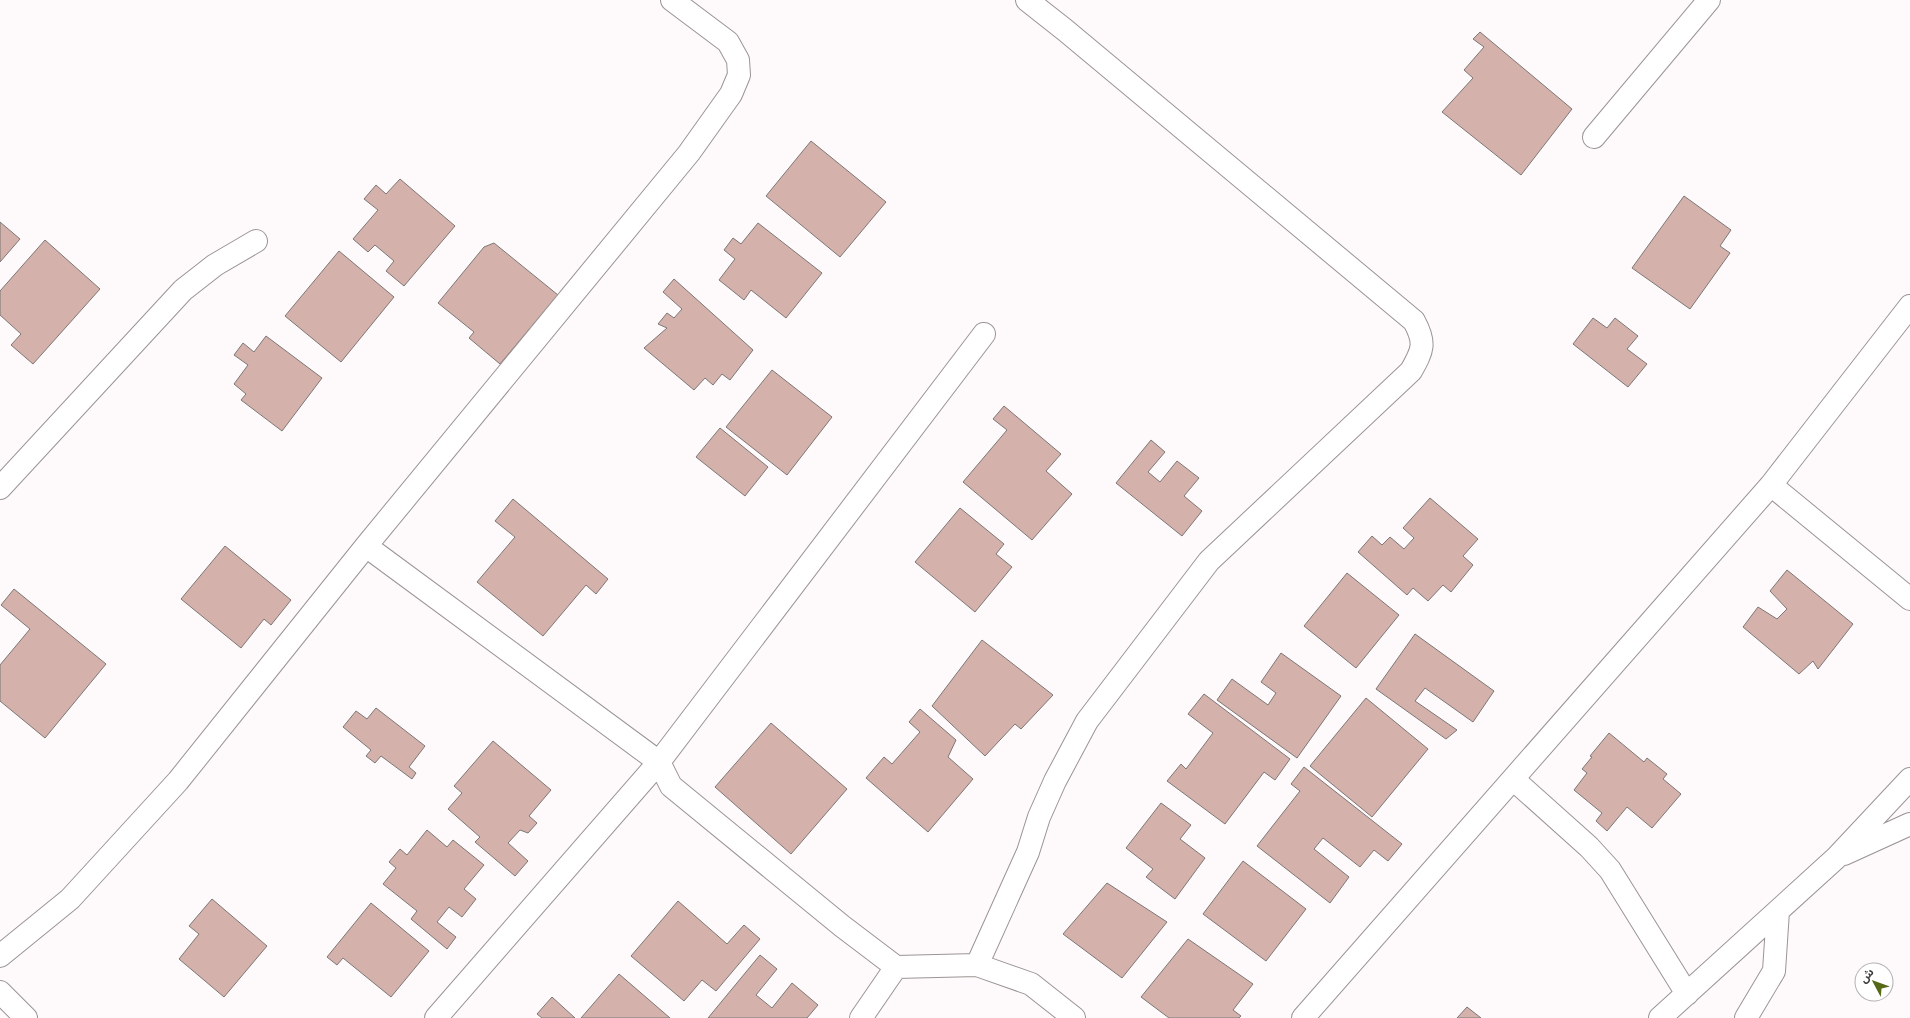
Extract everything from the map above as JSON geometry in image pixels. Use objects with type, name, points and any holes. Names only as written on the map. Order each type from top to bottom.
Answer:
[{"type":"street","points":[[0,956],[70,899],[178,781],[366,546],[689,153],[731,94],[738,75],[738,60],[728,42],[672,0]]},
{"type":"street","points":[[977,965],[1028,852],[1039,817],[1055,781],[1087,721],[1209,561],[1411,371],[1420,354],[1423,343],[1421,334],[1414,321],[1071,35],[1026,0]]},
{"type":"street","points":[[1594,137],[1709,0]]},
{"type":"street","points":[[0,488],[182,290],[215,265],[256,241]]},
{"type":"street","points":[[1303,1018],[1771,485],[1910,306]]},
{"type":"street","points":[[436,1018],[659,762],[984,334]]},
{"type":"street","points":[[1771,485],[1910,599]]},
{"type":"street","points":[[366,546],[659,762],[671,786],[842,926],[896,967],[977,965],[1032,984],[1074,1018]]},
{"type":"street","points":[[1513,779],[1589,848],[1610,870],[1687,994]]},
{"type":"street","points":[[1660,1018],[1836,858],[1910,779]]},
{"type":"street","points":[[1836,858],[1910,824]]},
{"type":"street","points":[[1746,1018],[1774,971],[1778,911]]},
{"type":"street","points":[[861,1018],[896,967]]},
{"type":"street","points":[[0,992],[26,1018]]},
{"type":"building","points":[[1480,32],[1572,109],[1521,175],[1442,112],[1473,78],[1464,70],[1484,47],[1473,39]]},
{"type":"building","points":[[811,141],[886,202],[840,257],[766,196]]},
{"type":"building","points":[[400,179],[455,226],[404,286],[386,271],[394,261],[375,245],[368,252],[353,239],[378,210],[364,199],[376,185],[386,194]]},
{"type":"building","points":[[1684,196],[1731,230],[1720,246],[1730,253],[1690,309],[1632,268]]},
{"type":"building","points":[[0,222],[20,239],[0,262]]},
{"type":"building","points":[[758,223],[822,273],[786,318],[751,290],[744,300],[719,280],[735,259],[724,250],[733,238],[741,244]]},
{"type":"building","points":[[45,240],[100,289],[33,364],[11,345],[21,334],[0,315],[0,291]]},
{"type":"building","points":[[494,243],[558,295],[500,364],[469,338],[474,332],[438,303],[484,247]]},
{"type":"building","points":[[339,251],[394,297],[341,362],[285,316]]},
{"type":"building","points":[[674,279],[753,350],[730,380],[722,374],[713,385],[705,378],[694,390],[644,348],[667,328],[658,324],[667,313],[674,318],[682,309],[663,292]]},
{"type":"building","points":[[1593,318],[1607,328],[1615,318],[1638,336],[1627,349],[1647,364],[1628,387],[1573,344]]},
{"type":"building","points":[[266,336],[322,378],[282,431],[241,400],[246,394],[234,384],[248,365],[234,355],[243,343],[254,352]]},
{"type":"building","points":[[772,370],[832,417],[787,475],[726,427]]},
{"type":"building","points":[[1004,406],[1061,454],[1046,471],[1072,494],[1032,540],[963,482],[1007,430],[993,419]]},
{"type":"building","points":[[720,428],[768,467],[745,496],[696,457]]},
{"type":"building","points":[[1151,440],[1165,452],[1148,472],[1160,482],[1177,461],[1199,478],[1184,496],[1202,511],[1182,536],[1116,483]]},
{"type":"building","points":[[1430,498],[1478,539],[1463,556],[1473,565],[1451,592],[1443,585],[1428,601],[1413,588],[1407,595],[1358,552],[1372,536],[1382,545],[1390,537],[1404,549],[1414,538],[1403,528]]},
{"type":"building","points":[[513,499],[608,579],[596,594],[586,585],[543,636],[477,582],[515,537],[495,521]]},
{"type":"building","points":[[960,508],[1004,544],[996,554],[1012,567],[975,612],[915,562]]},
{"type":"building","points":[[225,546],[291,600],[271,625],[264,619],[241,648],[181,599]]},
{"type":"building","points":[[1787,570],[1853,624],[1818,669],[1813,661],[1799,674],[1743,627],[1758,607],[1777,619],[1787,609],[1770,591]]},
{"type":"building","points":[[1347,573],[1399,615],[1356,668],[1304,626]]},
{"type":"building","points":[[14,589],[106,664],[45,738],[0,701],[0,665],[30,629],[1,605]]},
{"type":"building","points":[[1415,634],[1494,691],[1473,722],[1425,688],[1415,701],[1457,730],[1446,739],[1376,689]]},
{"type":"building","points":[[982,640],[1053,695],[1021,729],[1015,724],[985,756],[932,706]]},
{"type":"building","points":[[1281,653],[1341,696],[1297,758],[1217,700],[1232,679],[1268,705],[1276,693],[1261,682]]},
{"type":"building","points":[[1204,694],[1290,759],[1275,780],[1264,772],[1225,824],[1167,781],[1181,764],[1186,769],[1213,733],[1188,714]]},
{"type":"building","points":[[1366,698],[1428,749],[1372,817],[1310,766]]},
{"type":"building","points":[[376,708],[425,746],[409,767],[416,773],[412,779],[381,756],[375,763],[366,756],[371,750],[343,727],[356,711],[367,719]]},
{"type":"building","points":[[920,709],[956,740],[948,757],[973,779],[928,832],[866,778],[884,757],[892,764],[920,732],[909,722]]},
{"type":"building","points":[[771,723],[847,789],[791,854],[715,787]]},
{"type":"building","points":[[1609,733],[1644,762],[1647,758],[1667,774],[1663,779],[1681,794],[1652,828],[1627,807],[1607,831],[1596,821],[1602,813],[1574,790],[1587,773],[1582,769],[1592,757],[1590,756]]},
{"type":"building","points":[[493,741],[551,790],[529,816],[537,823],[528,833],[520,830],[508,843],[528,861],[515,876],[475,842],[480,837],[448,809],[462,793],[454,786]]},
{"type":"building","points":[[1304,767],[1402,844],[1388,861],[1374,850],[1360,867],[1323,838],[1314,849],[1349,877],[1330,903],[1257,846],[1300,791],[1291,784]]},
{"type":"building","points":[[1161,803],[1191,825],[1180,839],[1205,858],[1175,899],[1146,877],[1153,869],[1126,848]]},
{"type":"building","points":[[427,830],[447,847],[453,840],[484,865],[464,889],[476,899],[462,917],[449,907],[437,922],[456,937],[447,949],[411,919],[417,911],[383,884],[396,868],[389,862],[400,849],[407,855]]},
{"type":"building","points":[[1243,861],[1306,909],[1266,961],[1203,914]]},
{"type":"building","points":[[1107,883],[1167,922],[1122,978],[1063,934]]},
{"type":"building","points":[[212,899],[267,946],[224,997],[179,959],[199,934],[189,926]]},
{"type":"building","points":[[678,901],[727,944],[744,925],[760,939],[716,991],[702,980],[684,1001],[631,956]]},
{"type":"building","points":[[371,903],[429,951],[391,997],[343,958],[337,965],[327,957]]},
{"type":"building","points":[[1188,939],[1253,984],[1233,1010],[1241,1016],[1239,1018],[1169,1018],[1141,997]]},
{"type":"building","points":[[760,955],[777,969],[756,995],[772,1008],[792,983],[818,1005],[807,1018],[708,1018]]},
{"type":"building","points":[[619,974],[670,1018],[581,1018]]},
{"type":"building","points":[[552,997],[575,1018],[542,1018],[537,1014]]},
{"type":"building","points":[[1467,1007],[1481,1018],[1457,1018]]}]
